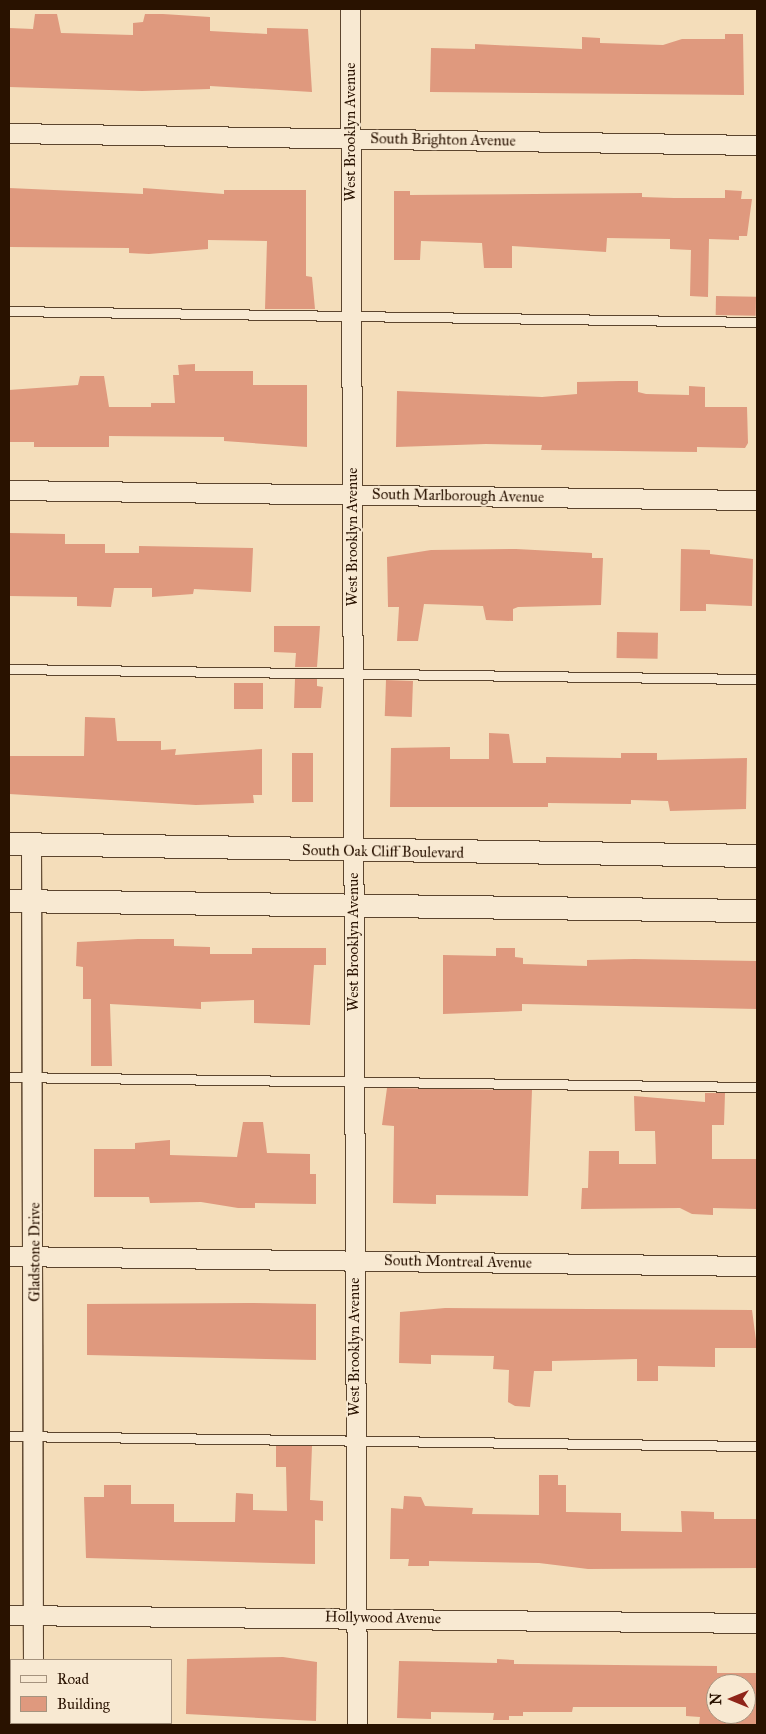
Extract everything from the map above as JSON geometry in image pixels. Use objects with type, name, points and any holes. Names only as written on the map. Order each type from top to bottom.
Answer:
[{"type":"street","name":"West Brooklyn Avenue","points":[[350,9],[357,1725]]},
{"type":"street","name":"South Brighton Avenue","points":[[9,133],[757,144]]},
{"type":"street","name":"South Marlborough Avenue","points":[[9,490],[757,500]]},
{"type":"street","name":"South Oak Cliff Boulevard","points":[[9,844],[353,852],[757,856]]},
{"type":"street","name":"Gladstone Drive","points":[[32,844],[32,1078],[36,1256],[34,1659]]},
{"type":"street","points":[[9,901],[757,911]]},
{"type":"street","name":"South Montreal Avenue","points":[[9,1256],[757,1266]]},
{"type":"street","name":"Hollywood Avenue","points":[[9,1616],[356,1617],[757,1623]]},
{"type":"lane","points":[[9,311],[757,322]]},
{"type":"lane","points":[[9,668],[353,676],[757,679]]},
{"type":"lane","points":[[9,1077],[757,1087]]},
{"type":"lane","points":[[9,1436],[757,1446]]},
{"type":"building","points":[[35,14],[57,14],[61,33],[133,35],[133,23],[143,22],[145,14],[210,17],[210,31],[267,34],[267,28],[308,29],[312,92],[210,86],[210,89],[142,91],[9,87],[9,28],[33,29]]},
{"type":"building","points":[[725,34],[743,34],[744,95],[430,92],[431,48],[475,49],[475,44],[582,49],[582,37],[600,38],[600,43],[663,45],[682,39],[725,39]]},
{"type":"building","points":[[9,188],[143,194],[143,188],[224,194],[224,190],[306,190],[306,276],[312,277],[315,309],[265,309],[267,241],[208,240],[208,249],[149,254],[129,253],[129,248],[9,247]]},
{"type":"building","points":[[725,190],[742,191],[741,199],[752,199],[747,236],[739,236],[739,240],[709,239],[708,297],[690,296],[691,250],[670,249],[670,239],[607,238],[606,252],[512,246],[512,268],[484,268],[482,243],[421,241],[420,260],[394,260],[394,191],[410,191],[410,195],[642,193],[642,197],[725,198]]},
{"type":"building","points":[[716,296],[756,297],[756,316],[716,315]]},
{"type":"building","points":[[195,364],[195,371],[253,371],[253,385],[307,385],[307,447],[224,441],[224,437],[109,436],[109,447],[34,447],[34,442],[9,442],[9,390],[78,385],[80,376],[104,376],[109,407],[151,407],[151,403],[175,403],[173,375],[179,375],[178,365]]},
{"type":"building","points":[[638,381],[638,392],[646,394],[689,395],[689,386],[705,387],[705,407],[747,407],[748,443],[745,448],[697,447],[697,452],[541,450],[542,445],[486,444],[396,447],[397,391],[542,397],[577,394],[577,382]]},
{"type":"building","points":[[9,533],[65,534],[65,544],[105,544],[105,553],[139,553],[139,546],[253,548],[251,592],[194,589],[193,594],[152,597],[152,588],[114,588],[111,607],[77,606],[77,597],[9,596]]},
{"type":"building","points":[[516,549],[592,553],[592,558],[603,558],[601,605],[518,607],[513,609],[513,621],[486,620],[483,606],[424,604],[418,641],[397,641],[399,607],[388,607],[387,557],[431,550]]},
{"type":"building","points":[[681,549],[710,550],[710,554],[753,559],[752,606],[706,604],[706,611],[680,611]]},
{"type":"building","points":[[274,626],[320,626],[317,667],[295,667],[296,653],[274,652]]},
{"type":"building","points":[[617,632],[658,633],[658,659],[617,658]]},
{"type":"building","points":[[295,679],[317,679],[317,686],[323,687],[321,708],[294,708]]},
{"type":"building","points":[[386,680],[413,681],[412,717],[385,716]]},
{"type":"building","points":[[234,683],[263,683],[263,709],[234,709]]},
{"type":"building","points":[[85,717],[115,718],[117,741],[161,741],[161,750],[176,749],[175,755],[262,749],[262,795],[253,795],[254,803],[196,805],[9,794],[9,756],[84,756]]},
{"type":"building","points":[[489,733],[509,734],[513,763],[546,763],[546,757],[621,758],[621,753],[657,753],[657,760],[747,758],[746,809],[670,811],[668,801],[631,800],[631,804],[548,803],[548,807],[390,807],[391,748],[450,747],[450,759],[489,759]]},
{"type":"building","points":[[292,753],[313,753],[313,802],[292,802]]},
{"type":"building","points":[[174,939],[174,946],[210,947],[210,954],[252,954],[252,948],[326,948],[326,965],[314,965],[310,1025],[254,1023],[254,1000],[201,1002],[201,1009],[110,1004],[112,1066],[91,1066],[91,999],[83,999],[83,967],[76,966],[77,942]]},
{"type":"building","points":[[496,948],[515,948],[515,957],[523,958],[523,964],[587,966],[587,960],[634,959],[757,961],[757,1009],[522,1004],[522,1011],[443,1014],[443,955],[496,956]]},
{"type":"building","points":[[387,1088],[532,1090],[528,1196],[436,1195],[436,1204],[393,1203],[394,1126],[382,1125]]},
{"type":"building","points":[[705,1093],[725,1093],[724,1125],[712,1125],[712,1159],[757,1159],[757,1209],[713,1208],[713,1215],[692,1214],[680,1208],[581,1209],[582,1188],[588,1188],[589,1151],[619,1151],[619,1164],[656,1164],[655,1131],[635,1131],[634,1096],[705,1102]]},
{"type":"building","points":[[243,1122],[263,1122],[267,1153],[310,1154],[310,1174],[316,1174],[316,1204],[255,1203],[255,1208],[238,1208],[201,1202],[150,1203],[149,1197],[94,1197],[94,1149],[135,1149],[135,1143],[170,1140],[170,1155],[237,1157]]},
{"type":"building","points":[[87,1304],[316,1304],[316,1360],[87,1355]]},
{"type":"building","points":[[445,1308],[752,1310],[757,1348],[715,1348],[715,1367],[658,1366],[658,1381],[637,1381],[637,1359],[552,1361],[552,1371],[534,1371],[530,1407],[515,1406],[508,1402],[509,1370],[493,1369],[494,1356],[431,1355],[431,1364],[399,1363],[400,1312]]},
{"type":"building","points":[[276,1446],[312,1446],[310,1500],[323,1501],[323,1521],[315,1520],[315,1564],[86,1558],[84,1497],[104,1497],[104,1485],[131,1485],[131,1504],[174,1504],[174,1522],[235,1522],[236,1493],[253,1494],[253,1510],[287,1511],[286,1467],[276,1467]]},
{"type":"building","points":[[539,1475],[558,1475],[558,1485],[566,1485],[566,1512],[621,1513],[621,1531],[682,1532],[681,1511],[714,1512],[714,1519],[757,1519],[757,1568],[588,1569],[539,1563],[429,1561],[429,1566],[408,1566],[409,1559],[390,1559],[391,1508],[403,1509],[404,1496],[421,1497],[425,1506],[473,1508],[472,1514],[539,1515]]},
{"type":"building","points":[[283,1657],[317,1662],[316,1721],[186,1714],[187,1659]]},
{"type":"building","points":[[497,1659],[514,1660],[514,1664],[717,1666],[717,1673],[757,1673],[757,1725],[699,1725],[700,1717],[686,1716],[686,1707],[573,1707],[572,1712],[523,1712],[523,1716],[509,1716],[509,1720],[493,1720],[494,1713],[431,1712],[431,1719],[397,1718],[399,1661],[497,1663]]}]
